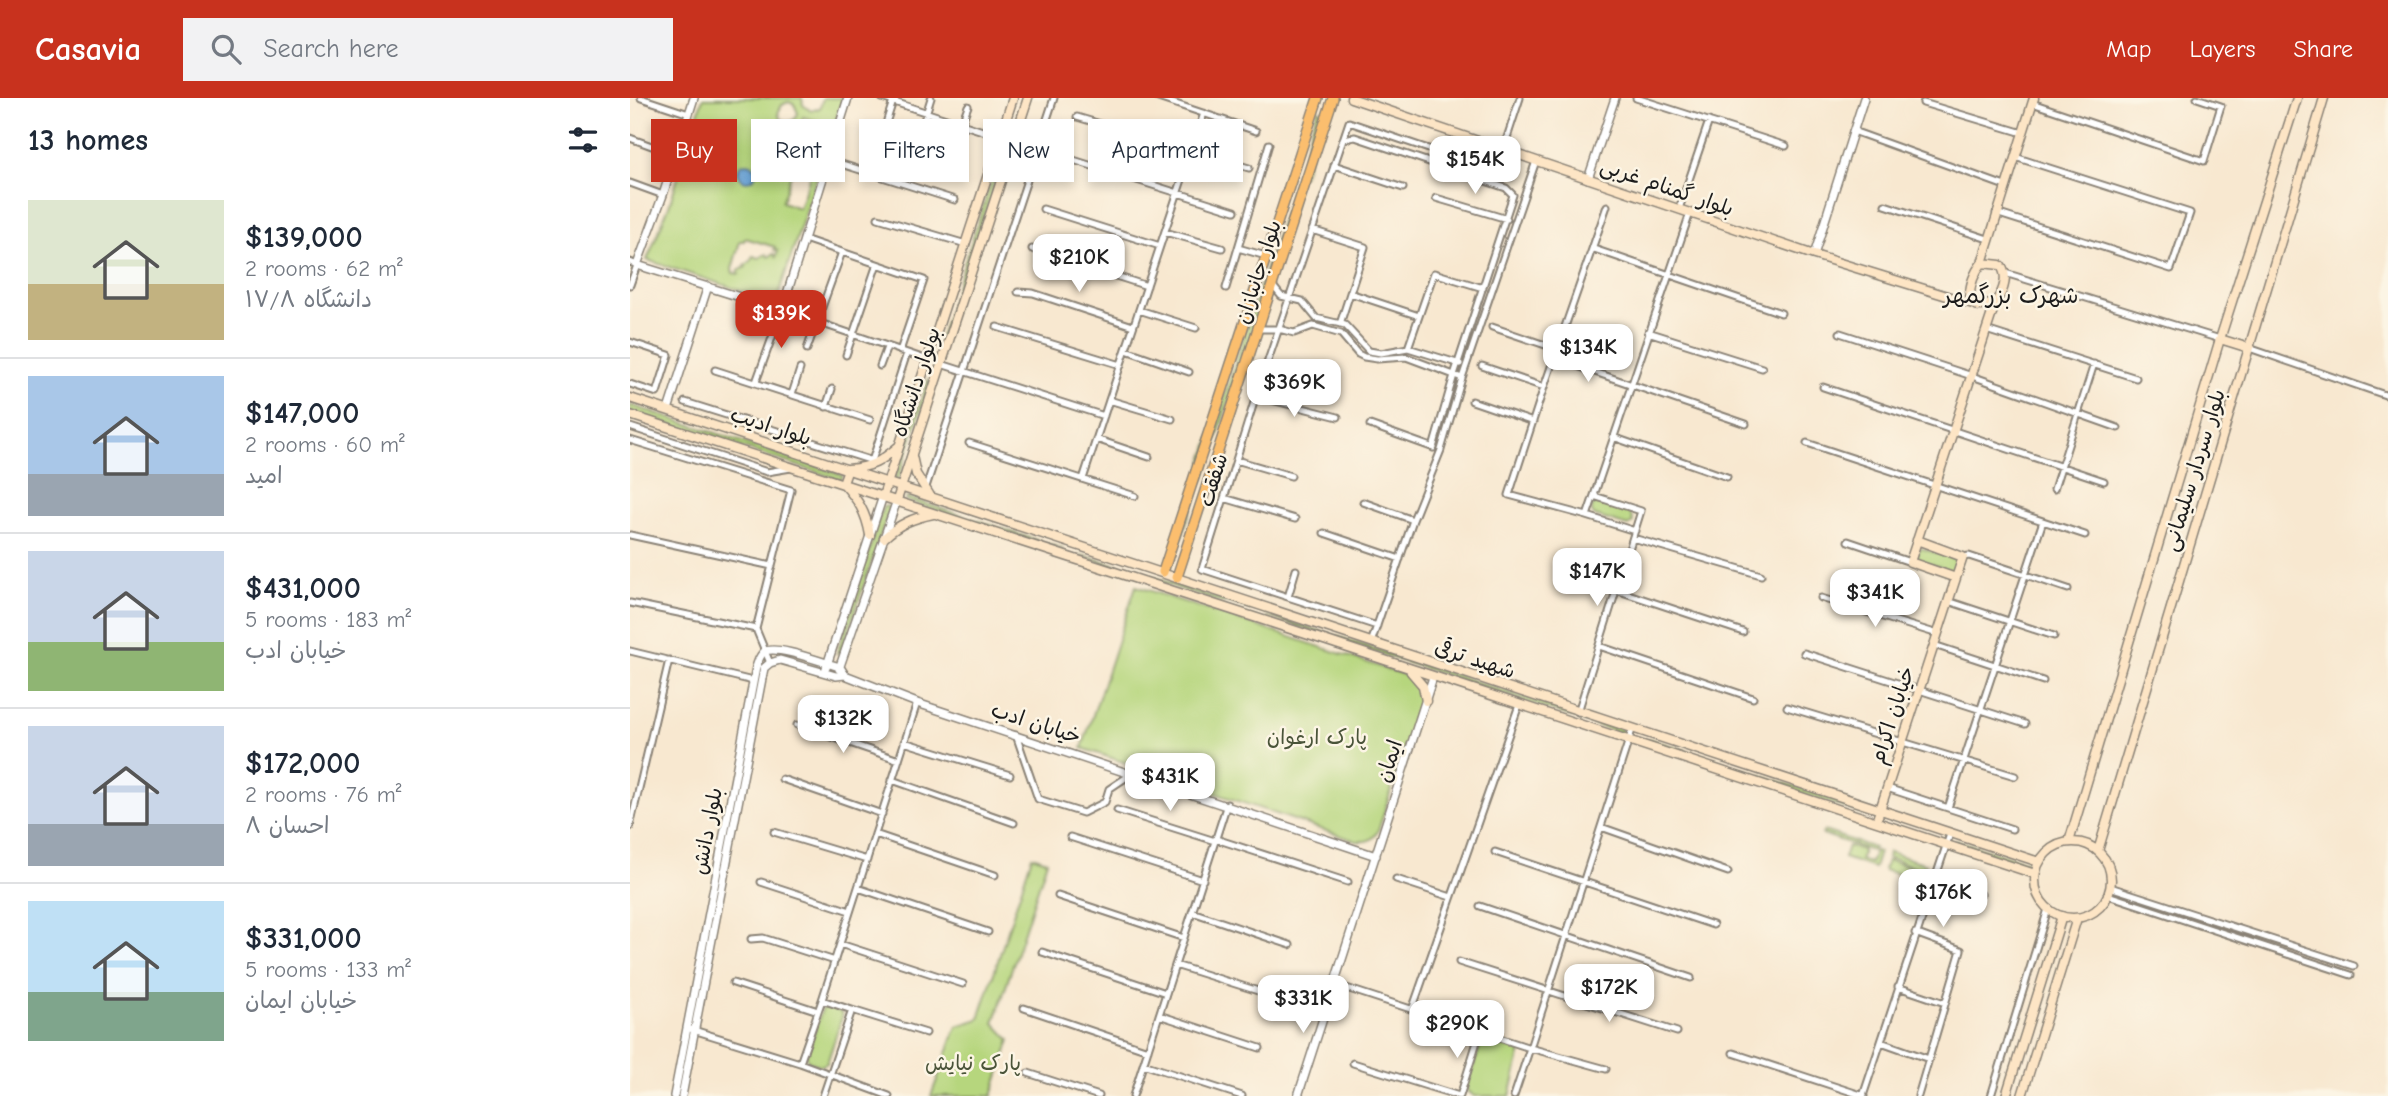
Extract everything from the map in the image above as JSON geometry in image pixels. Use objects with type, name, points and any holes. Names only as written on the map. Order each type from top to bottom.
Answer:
[{"type":"main road","name":"بولوار دانشگاه","points":[[1007,119],[1013,98]]},
{"type":"main road","name":"بولوار دانشگاه","points":[[1021,119],[1028,98]]},
{"type":"main road","name":"بلوار جانبازان","points":[[1163,572],[1318,98]]},
{"type":"main road","name":"بلوار جانبازان","points":[[1177,577],[1333,98]]},
{"type":"main road","name":"بلوار گمنام غربی","points":[[1351,98],[1814,255],[1976,305]]},
{"type":"main road","name":"بلوار سردار سلیمانی","points":[[2069,842],[2220,339],[2297,98]]},
{"type":"main road","name":"بلوار سردار سلیمانی","points":[[2098,851],[2324,98]]},
{"type":"main road","points":[[1986,330],[1985,318],[1970,298],[1970,291],[1974,276],[1982,263],[2033,100]]},
{"type":"main road","points":[[1291,179],[1306,184]]},
{"type":"main road","name":"بولوار دانشگاه","points":[[883,496],[986,182]]},
{"type":"main road","name":"بولوار دانشگاه","points":[[897,500],[1000,182]]},
{"type":"main road","points":[[1956,579],[1910,562],[1996,300],[2000,296],[2005,273],[2000,265],[1982,263]]},
{"type":"main road","points":[[1976,305],[1996,300]]},
{"type":"main road","points":[[2220,339],[2249,348]]},
{"type":"main road","name":"بلوار ادیب","points":[[630,398],[901,486]]},
{"type":"main road","name":"بلوار ادیب","points":[[630,415],[897,500]]},
{"type":"main road","points":[[870,535],[860,503],[843,483],[848,469],[867,467],[899,446]]},
{"type":"main road","points":[[912,453],[916,474],[928,493]]},
{"type":"main road","points":[[1192,485],[1205,489]]},
{"type":"main road","name":"شهید ترقی","points":[[901,486],[1632,730],[2039,862]]},
{"type":"main road","name":"شهید ترقی","points":[[897,500],[2035,874]]},
{"type":"main road","points":[[884,538],[908,520],[936,513]]},
{"type":"main road","points":[[1917,540],[1963,557]]},
{"type":"main road","points":[[1070,558],[1075,543]]},
{"type":"main road","name":"خیابان اکرام","points":[[1876,822],[1963,557]]},
{"type":"main road","points":[[1257,618],[1260,606]]},
{"type":"main road","points":[[1406,668],[1419,679],[1426,701]]},
{"type":"main road","points":[[2069,842],[2085,844],[2098,851],[2109,867],[2109,891],[2095,911],[2077,918],[2062,916],[2048,909],[2035,887],[2039,862],[2047,852],[2057,845],[2069,842]]},
{"type":"main road","points":[[2006,1096],[2062,916]]},
{"type":"main road","points":[[2022,1096],[2077,918]]},
{"type":"street","points":[[641,98],[689,114]]},
{"type":"street","points":[[687,119],[694,98]]},
{"type":"street","points":[[842,119],[848,98]]},
{"type":"street","points":[[882,98],[946,119]]},
{"type":"street","points":[[925,119],[932,98]]},
{"type":"street","points":[[1047,119],[1054,98]]},
{"type":"street","points":[[1158,98],[1256,131]]},
{"type":"street","points":[[1503,150],[1520,98]]},
{"type":"street","points":[[1588,179],[1615,98]]},
{"type":"street","points":[[1636,98],[1786,146]]},
{"type":"street","points":[[1814,255],[1864,98]]},
{"type":"street","points":[[2033,100],[2204,160],[2221,106],[2197,98]]},
{"type":"street","points":[[887,119],[893,100]]},
{"type":"street","points":[[1923,103],[2022,133]]},
{"type":"street","points":[[963,119],[968,106]]},
{"type":"street","points":[[1202,119],[1204,113]]},
{"type":"street","points":[[1077,117],[1088,120]]},
{"type":"street","points":[[1679,209],[1709,121]]},
{"type":"street","name":"شفقت","points":[[1288,597],[1202,569],[1256,396],[1349,122],[1511,177]]},
{"type":"street","points":[[1853,131],[2005,186]]},
{"type":"street","points":[[1343,139],[1355,137],[1512,191],[1514,199],[1454,375],[1433,448]]},
{"type":"street","points":[[630,138],[651,146]]},
{"type":"street","points":[[1226,288],[1269,144]]},
{"type":"street","points":[[1996,213],[2171,269],[2190,213],[2015,157]]},
{"type":"street","points":[[1074,161],[1235,211]]},
{"type":"street","points":[[1371,643],[1413,520],[1441,450],[1462,378],[1536,161]]},
{"type":"street","points":[[845,165],[955,200]]},
{"type":"street","points":[[1334,165],[1403,188]]},
{"type":"street","points":[[1243,166],[1249,168]]},
{"type":"street","points":[[630,285],[634,263],[667,182]]},
{"type":"street","points":[[756,382],[782,310],[822,182]]},
{"type":"street","points":[[928,493],[964,372],[1027,182]]},
{"type":"street","points":[[1083,478],[1181,182]]},
{"type":"street","points":[[630,183],[663,195]]},
{"type":"street","points":[[1436,198],[1507,219]]},
{"type":"street","points":[[1885,205],[1988,239]]},
{"type":"street","points":[[1607,206],[1544,387],[1510,495],[1587,516],[1761,575]]},
{"type":"street","points":[[1043,209],[1160,246]]},
{"type":"street","points":[[1587,516],[1690,212]]},
{"type":"street","points":[[878,218],[965,244]]},
{"type":"street","points":[[1312,230],[1365,247],[1340,324]]},
{"type":"street","points":[[1165,232],[1222,248]]},
{"type":"street","points":[[804,239],[924,280],[900,351]]},
{"type":"street","points":[[1238,248],[1266,256]]},
{"type":"street","points":[[1032,249],[1147,286]]},
{"type":"street","points":[[1594,249],[1781,313]]},
{"type":"street","points":[[807,349],[842,252]]},
{"type":"street","points":[[634,263],[708,286],[759,307],[782,310],[928,360]]},
{"type":"street","points":[[846,355],[877,264]]},
{"type":"street","points":[[657,280],[661,271]]},
{"type":"street","points":[[1408,348],[1434,273],[1483,288]]},
{"type":"street","points":[[2005,273],[2220,339]]},
{"type":"street","points":[[668,410],[708,286]]},
{"type":"street","points":[[1273,286],[1280,296],[1302,301],[1316,318],[1345,325],[1368,351],[1375,353],[1408,348],[1466,366]]},
{"type":"street","points":[[1018,292],[1033,293],[1133,326]]},
{"type":"street","points":[[1350,293],[1419,316]]},
{"type":"street","points":[[1139,310],[1196,328]]},
{"type":"street","points":[[997,327],[1121,365]]},
{"type":"street","points":[[1258,329],[1279,329],[1294,333],[1312,327],[1341,334],[1358,354],[1364,357],[1377,359],[1406,356],[1462,378]]},
{"type":"street","points":[[1492,327],[1557,349]]},
{"type":"street","points":[[1986,330],[2136,377]]},
{"type":"street","points":[[1648,332],[1762,368]]},
{"type":"street","points":[[1840,334],[1972,376],[2118,428]]},
{"type":"street","points":[[630,342],[669,355],[657,393],[630,384]]},
{"type":"street","points":[[880,366],[887,347]]},
{"type":"street","points":[[2249,348],[2388,396]]},
{"type":"street","points":[[1126,350],[1189,372]]},
{"type":"street","points":[[685,401],[875,462],[907,353]]},
{"type":"street","points":[[1554,359],[1746,424]]},
{"type":"street","points":[[941,364],[1104,416]]},
{"type":"street","points":[[2054,489],[2094,364]]},
{"type":"street","points":[[1482,366],[1544,387]]},
{"type":"street","points":[[792,394],[800,369]]},
{"type":"street","points":[[715,370],[870,421]]},
{"type":"street","points":[[1823,387],[2104,481]]},
{"type":"street","points":[[826,407],[832,389]]},
{"type":"street","points":[[1256,396],[1338,417]]},
{"type":"street","points":[[1109,400],[1172,419]]},
{"type":"street","points":[[1472,401],[1533,422]]},
{"type":"street","points":[[1370,425],[1441,450]]},
{"type":"street","points":[[630,427],[767,472],[794,468]]},
{"type":"street","points":[[630,438],[648,433]]},
{"type":"street","points":[[1613,437],[1727,477]]},
{"type":"street","points":[[630,438],[791,490],[756,629],[770,663],[780,660],[841,676],[840,667],[777,649],[766,651]]},
{"type":"street","points":[[1096,439],[1149,457]]},
{"type":"street","points":[[969,443],[1135,496]]},
{"type":"street","points":[[1807,443],[2085,535]]},
{"type":"street","points":[[1236,460],[1290,476]]},
{"type":"street","name":"بولوار دانشگاه","points":[[824,673],[883,496]]},
{"type":"street","points":[[1578,712],[1642,511],[1594,496]]},
{"type":"street","points":[[1224,498],[1295,519]]},
{"type":"street","name":"بولوار دانشگاه","points":[[840,667],[897,500]]},
{"type":"street","points":[[1363,502],[1413,520]]},
{"type":"street","points":[[1948,808],[2043,521]]},
{"type":"street","points":[[1324,533],[1400,559]]},
{"type":"street","points":[[630,536],[772,566]]},
{"type":"street","points":[[1848,541],[1910,562]]},
{"type":"street","points":[[1963,557],[1969,556],[2068,589]]},
{"type":"street","points":[[1296,570],[1288,597],[1377,626]]},
{"type":"street","points":[[1616,590],[1743,632]]},
{"type":"street","points":[[1821,598],[1938,634]]},
{"type":"street","points":[[1948,601],[2054,636]]},
{"type":"street","points":[[630,603],[756,629]]},
{"type":"street","points":[[1934,645],[2043,681]]},
{"type":"street","points":[[1599,646],[1754,698]]},
{"type":"street","points":[[630,651],[753,681]]},
{"type":"street","name":"بلوار دانش","points":[[682,1096],[691,1029],[753,681],[760,656],[766,651]]},
{"type":"street","points":[[1804,653],[2025,724]]},
{"type":"street","points":[[630,827],[669,660]]},
{"type":"street","name":"بلوار دانش","points":[[674,1096],[691,1029],[762,681],[765,668],[770,663]]},
{"type":"street","name":"خیابان ادب","points":[[841,676],[1376,856]]},
{"type":"street","name":"ایمان","points":[[1297,1096],[1433,677]]},
{"type":"street","points":[[800,1063],[917,703]]},
{"type":"street","points":[[1412,1010],[1519,705]]},
{"type":"street","points":[[1787,707],[2015,776]]},
{"type":"street","points":[[797,725],[899,760]]},
{"type":"street","points":[[1514,1096],[1632,730]]},
{"type":"street","points":[[1016,735],[1038,799],[1083,813],[1105,802],[1109,789],[1133,774]]},
{"type":"street","points":[[904,742],[1010,775]]},
{"type":"street","points":[[782,779],[882,814]]},
{"type":"street","points":[[892,780],[1013,823]]},
{"type":"street","points":[[1887,788],[2012,829]]},
{"type":"street","points":[[1133,1096],[1227,804]]},
{"type":"street","points":[[1117,810],[1348,882]]},
{"type":"street","points":[[1601,827],[1728,872]]},
{"type":"street","points":[[774,832],[867,860]]},
{"type":"street","points":[[875,834],[995,875]]},
{"type":"street","points":[[1733,1053],[1864,1096],[1915,933],[1950,834]]},
{"type":"street","points":[[1070,837],[1203,880]]},
{"type":"street","points":[[1495,852],[1713,925]]},
{"type":"street","points":[[1396,878],[1451,897]]},
{"type":"street","points":[[1934,880],[1980,894]]},
{"type":"street","points":[[761,881],[850,911]]},
{"type":"street","points":[[858,888],[988,932]]},
{"type":"street","points":[[2109,891],[2354,967]]},
{"type":"street","points":[[2109,891],[2351,975]]},
{"type":"street","points":[[1058,896],[1184,938]]},
{"type":"street","points":[[1480,906],[1691,978]]},
{"type":"street","points":[[1991,1096],[2048,909]]},
{"type":"street","points":[[1192,912],[1290,945]]},
{"type":"street","points":[[1915,933],[1961,950],[1918,1096]]},
{"type":"street","points":[[751,939],[763,939],[835,961]]},
{"type":"street","points":[[840,944],[963,984]]},
{"type":"street","points":[[1042,952],[1166,993]]},
{"type":"street","points":[[1459,962],[1677,1032]]},
{"type":"street","points":[[1175,965],[1271,995]]},
{"type":"street","points":[[733,983],[818,1011]]},
{"type":"street","points":[[1334,984],[1530,1048],[1606,1069]]},
{"type":"street","points":[[1898,987],[1945,1003]]},
{"type":"street","points":[[822,1000],[926,1033]]},
{"type":"street","points":[[1024,1008],[1148,1050]]},
{"type":"street","points":[[823,1096],[852,1010]]},
{"type":"street","points":[[1159,1015],[1260,1048]]},
{"type":"street","points":[[691,1029],[800,1063],[889,1096]]},
{"type":"street","points":[[1353,1063],[1459,1096],[1480,1032]]},
{"type":"street","points":[[1881,1042],[1929,1059]]},
{"type":"street","points":[[1143,1064],[1242,1096]]},
{"type":"street","points":[[1028,1073],[1099,1096]]},
{"type":"green space","points":[[703,98],[802,98],[803,105],[811,111],[820,108],[823,98],[843,98],[836,119],[795,119],[798,113],[794,104],[788,102],[782,105],[778,113],[780,119],[751,119],[751,182],[788,182],[782,202],[799,208],[808,182],[815,182],[776,302],[647,260],[677,182],[737,182],[737,119],[696,119]],"holes":[[[745,238],[775,247],[774,250],[778,251],[776,257],[774,254],[759,258],[753,256],[746,267],[738,271],[739,274],[733,273],[740,241]]]},
{"type":"green space","points":[[1318,110],[1323,112],[1303,176],[1300,177],[1307,143]]},
{"type":"green space","points":[[991,182],[995,182],[942,345],[939,341]]},
{"type":"green space","points":[[1294,184],[1292,208],[1203,480],[1199,480],[1202,464]]},
{"type":"green space","points":[[928,380],[930,384],[898,480],[894,479]]},
{"type":"green space","points":[[630,405],[843,475],[841,480],[630,411]]},
{"type":"green space","points":[[1193,492],[1195,499],[1169,571],[1168,570]]},
{"type":"green space","points":[[906,498],[910,498],[1063,549],[907,501]]},
{"type":"green space","points":[[1599,502],[1630,512],[1633,522],[1628,526],[1595,516],[1592,506]]},
{"type":"green space","points":[[887,506],[889,509],[842,651],[837,653],[883,507]]},
{"type":"green space","points":[[1920,548],[1957,559],[1959,561],[1956,570],[1921,561],[1917,557]]},
{"type":"green space","points":[[1080,555],[1251,609],[1228,602],[1221,603]]},
{"type":"green space","name":"پارک ارغوان","points":[[1136,586],[1414,678],[1419,683],[1422,695],[1374,837],[1366,841],[1356,841],[1082,748]]},
{"type":"green space","points":[[1266,616],[1302,625],[1623,731],[1620,733]]},
{"type":"green space","points":[[1649,739],[1871,812],[1867,815],[1646,742],[1645,740]]},
{"type":"green space","points":[[1824,831],[1874,848],[1872,851],[1822,834]]},
{"type":"green space","points":[[1956,840],[2028,862],[2031,866],[1957,844]]},
{"type":"green space","points":[[1848,846],[1863,850],[1860,860],[1870,863],[1875,851],[1879,852],[1874,868],[1844,858]]},
{"type":"green space","points":[[1889,852],[1926,864],[1920,881],[1915,880],[1919,868],[1887,857]]},
{"type":"green space","name":"پارک نیایش","points":[[1032,856],[1047,861],[994,1023],[1010,1040],[992,1096],[931,1096],[957,1026],[979,1019]]},
{"type":"green space","points":[[1887,860],[1916,869],[1913,879],[1884,870]]},
{"type":"green space","points":[[828,1007],[841,1012],[842,1017],[827,1063],[821,1066],[808,1061],[806,1056],[822,1009]]},
{"type":"green space","points":[[1488,1039],[1521,1051],[1510,1096],[1474,1096],[1468,1091],[1467,1086],[1481,1043]]},
{"type":"water","points":[[751,163],[751,181],[743,181],[738,176],[738,168]]},
{"type":"district","name":"شهرک بزرگمهر","points":[[2011,295]]}]
